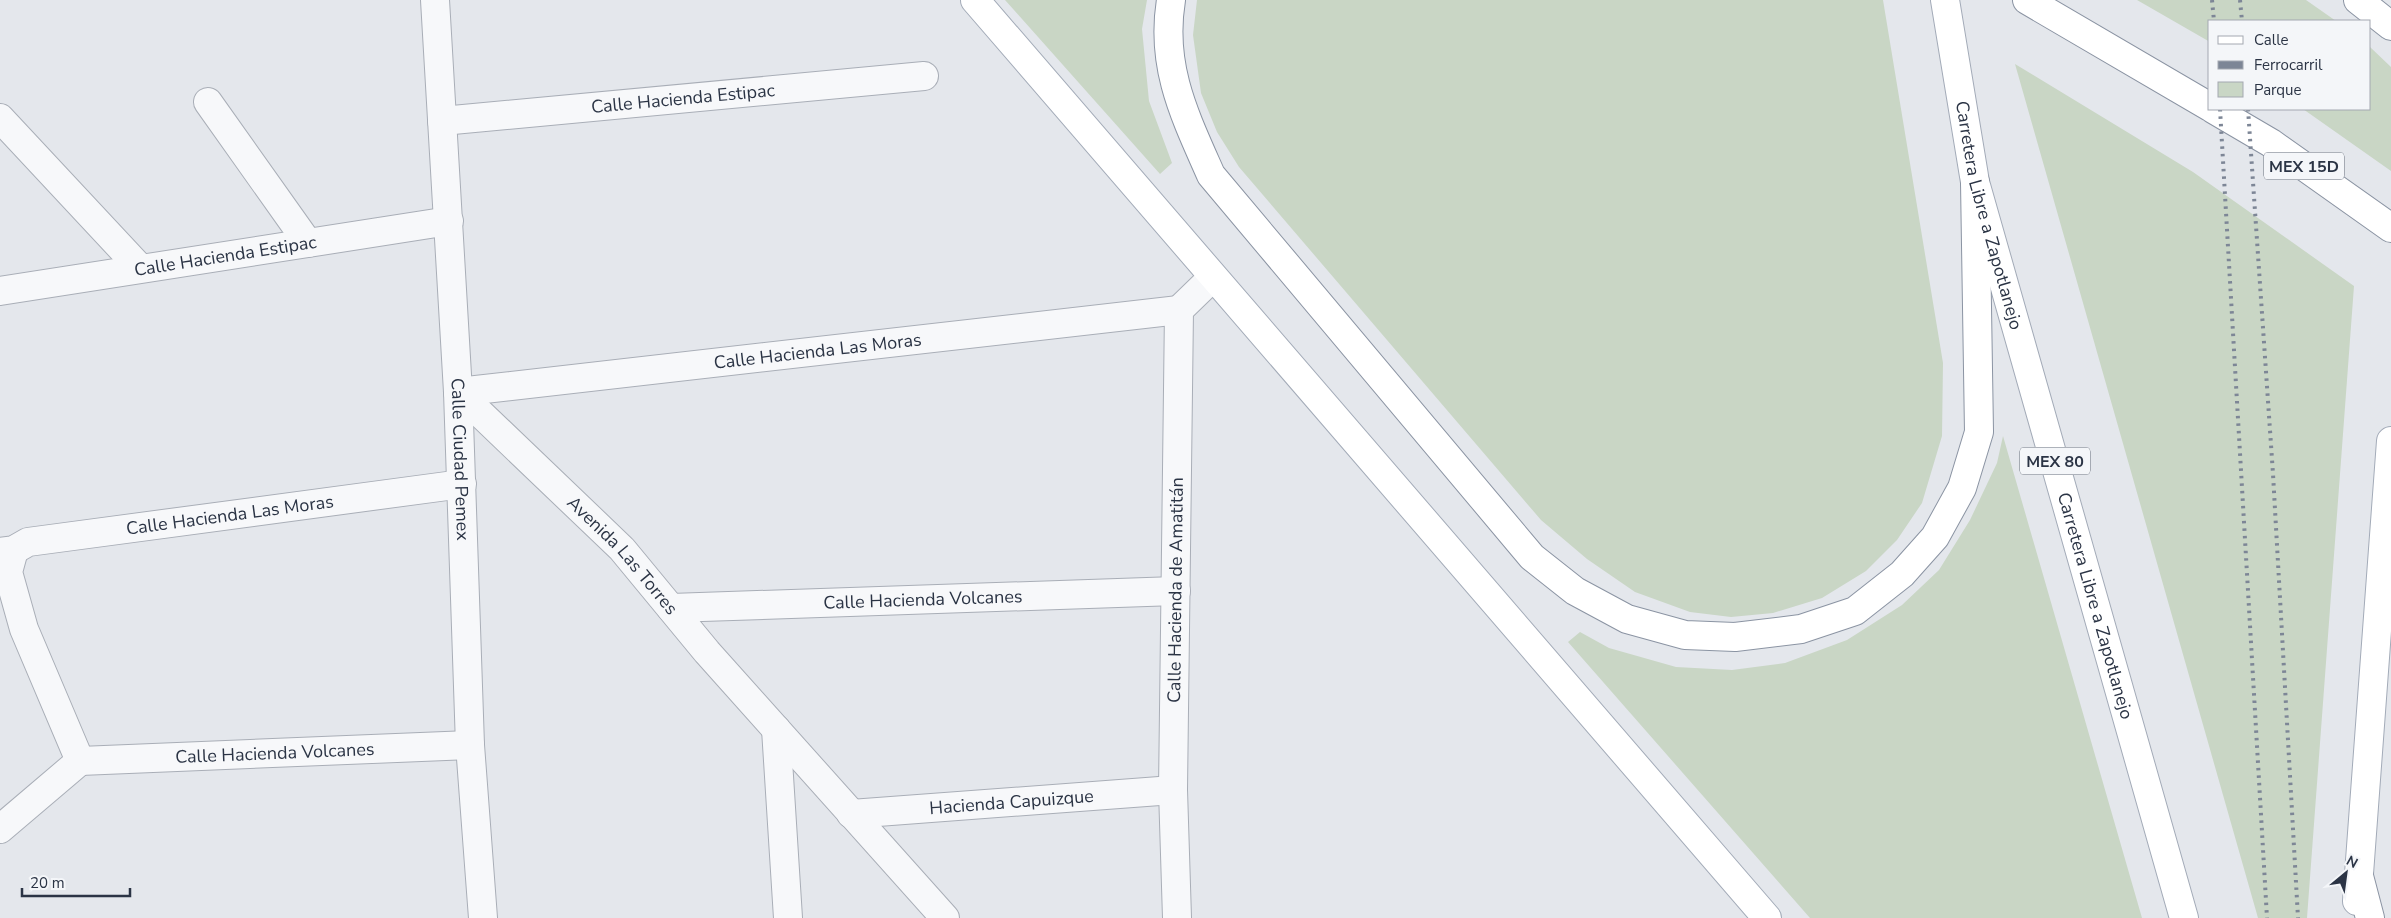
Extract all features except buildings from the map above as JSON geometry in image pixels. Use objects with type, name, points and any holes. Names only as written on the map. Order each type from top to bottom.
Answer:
[{"type":"main road","points":[[975,0],[1767,918]]},
{"type":"main road","points":[[1171,0],[1167,46],[1172,72],[1180,105],[1211,175],[1532,557],[1575,591],[1627,620],[1685,634],[1735,637],[1801,629],[1855,611],[1902,574],[1936,537],[1962,488],[1979,432],[1975,182]]},
{"type":"main road","name":"Carretera Libre a Zapotlanejo","points":[[1945,0],[1975,182],[2184,918]]},
{"type":"main road","points":[[2027,0],[2096,38],[2208,106]]},
{"type":"main road","points":[[2358,0],[2391,26]]},
{"type":"main road","name":"MEX 15D","points":[[2215,110],[2271,143],[2391,228]]},
{"type":"main road","points":[[2356,918],[2391,441]]},
{"type":"main road","points":[[2359,876],[2370,918]]},
{"type":"street","name":"Calle Ciudad Pemex","points":[[435,0],[458,392],[470,745],[483,918]]},
{"type":"street","name":"Calle Hacienda Estipac","points":[[442,121],[924,76]]},
{"type":"street","points":[[208,102],[308,243]]},
{"type":"street","points":[[0,118],[140,268]]},
{"type":"street","name":"Calle Hacienda Estipac","points":[[0,290],[448,221]]},
{"type":"street","points":[[1179,310],[1214,277]]},
{"type":"street","name":"Calle Hacienda Las Moras","points":[[458,392],[1179,310]]},
{"type":"street","name":"Calle Hacienda de Amatitán","points":[[1177,918],[1173,790],[1179,310]]},
{"type":"street","name":"Avenida Las Torres","points":[[458,392],[622,549],[776,729],[945,918]]},
{"type":"street","name":"Calle Hacienda Las Moras","points":[[7,551],[28,542],[462,484]]},
{"type":"street","points":[[0,829],[80,761],[24,629],[8,572],[7,551]]},
{"type":"street","name":"Calle Hacienda Volcanes","points":[[671,608],[1176,591]]},
{"type":"street","points":[[776,729],[788,918]]},
{"type":"street","name":"Calle Hacienda Volcanes","points":[[80,761],[470,745]]},
{"type":"street","name":"Hacienda Capuizque","points":[[851,814],[1173,790]]},
{"type":"green space","points":[[1005,0],[1147,0],[1142,29],[1149,101],[1172,163],[1160,174]]},
{"type":"green space","points":[[1197,0],[1883,0],[1943,363],[1942,436],[1922,503],[1897,540],[1866,571],[1822,598],[1773,613],[1731,617],[1690,612],[1635,592],[1587,559],[1541,520],[1239,167],[1217,132],[1201,93],[1193,35]]},
{"type":"green space","points":[[2137,0],[2306,0],[2335,20],[2208,20],[2208,41]]},
{"type":"green space","points":[[2371,48],[2391,67],[2391,171],[2304,110],[2371,110]]},
{"type":"green space","points":[[2015,64],[2193,172],[2354,286],[2307,918],[2258,918]]},
{"type":"green space","points":[[2003,436],[2142,918],[1810,918],[1568,642],[1580,632],[1609,648],[1676,667],[1732,670],[1785,663],[1847,640],[1902,605],[1939,570],[1970,520],[1997,463]]},
{"type":"railway","points":[[2212,0],[2214,20]]},
{"type":"railway","points":[[2240,0],[2242,20]]},
{"type":"railway","points":[[2220,110],[2267,918]]},
{"type":"railway","points":[[2248,110],[2273,474],[2298,918]]}]
